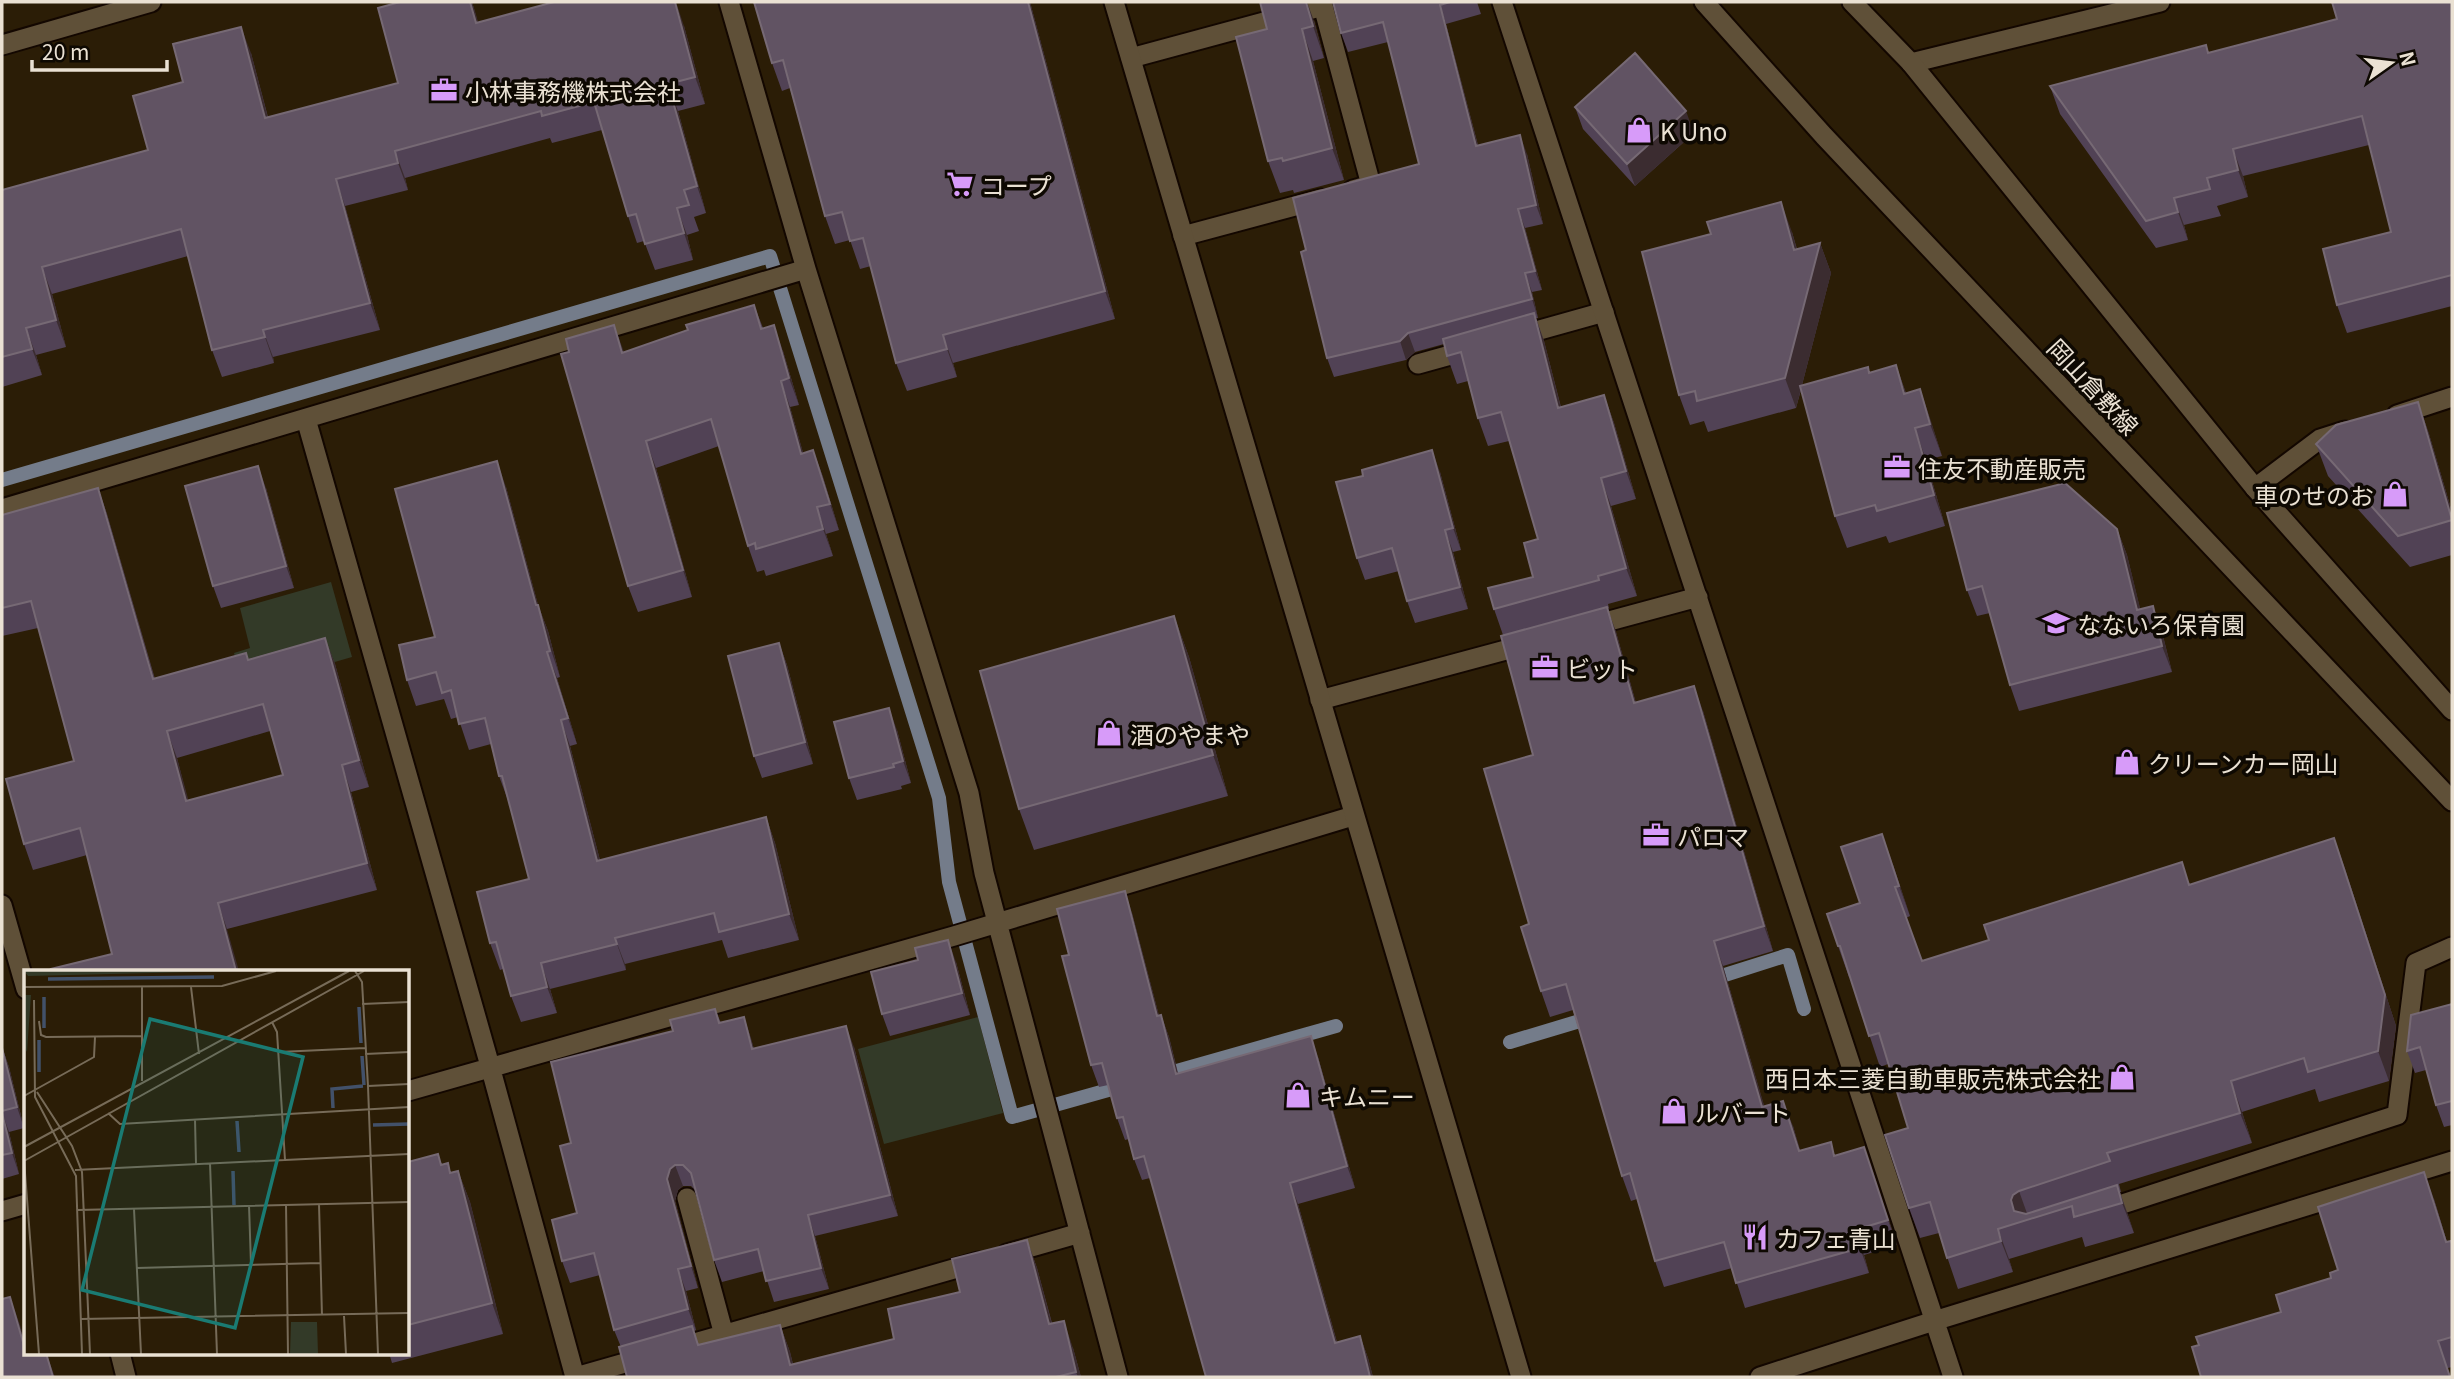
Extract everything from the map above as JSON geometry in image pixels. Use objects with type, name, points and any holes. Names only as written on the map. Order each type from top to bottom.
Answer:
[{"type":"street","points":[[2,45],[151,2]]},
{"type":"street","points":[[729,2],[806,269],[969,793],[984,873],[1118,1377]]},
{"type":"street","points":[[1115,2],[1353,816],[1521,1377]]},
{"type":"street","points":[[1502,2],[1953,1377]]},
{"type":"street","name":"岡山倉敷線","points":[[1704,2],[1833,146],[2452,801]]},
{"type":"street","points":[[1852,2],[1911,63],[2255,488],[2452,710]]},
{"type":"street","points":[[1911,63],[2160,2]]},
{"type":"street","points":[[1131,58],[1323,6],[1371,185],[1183,236]]},
{"type":"street","points":[[2,509],[806,269]]},
{"type":"street","points":[[1418,364],[1604,312]]},
{"type":"street","points":[[2255,488],[2320,439],[2452,397]]},
{"type":"street","points":[[306,419],[576,1377],[1080,1233]]},
{"type":"street","points":[[1320,700],[1698,597]]},
{"type":"street","points":[[410,1090],[954,936],[1353,816]]},
{"type":"street","points":[[2,905],[24,982]]},
{"type":"street","points":[[2086,1216],[2397,1115],[2416,963],[2452,947]]},
{"type":"street","points":[[1760,1377],[1934,1321],[2451,1167]]},
{"type":"street","points":[[687,1198],[724,1335]]},
{"type":"street","points":[[2,1211],[24,1205]]},
{"type":"street","points":[[120,1354],[126,1377]]},
{"type":"green space","points":[[331,582],[352,657],[251,686],[241,680],[234,653],[250,648],[240,608]]},
{"type":"green space","points":[[978,1017],[1003,1113],[884,1144],[858,1049]]},
{"type":"building","points":[[400,2],[470,2],[476,23],[554,2],[675,2],[695,77],[668,84],[697,186],[684,190],[689,205],[677,208],[684,233],[645,244],[636,214],[628,216],[594,102],[542,116],[541,111],[395,151],[398,163],[336,179],[370,303],[263,330],[265,337],[212,350],[181,229],[42,267],[56,320],[26,328],[32,349],[2,357],[2,190],[148,150],[133,96],[183,82],[173,44],[241,27],[265,118],[398,83],[378,8]]},
{"type":"building","points":[[754,2],[1028,2],[1105,291],[943,335],[947,349],[896,363],[863,238],[850,241],[842,212],[825,216],[783,60],[772,63]]},
{"type":"building","points":[[1260,2],[1306,2],[1313,26],[1302,29],[1332,148],[1283,161],[1282,158],[1268,161],[1236,37],[1267,29]]},
{"type":"building","points":[[1333,2],[1450,2],[1440,5],[1476,146],[1520,135],[1536,205],[1518,209],[1535,271],[1525,273],[1532,299],[1408,333],[1400,341],[1327,358],[1301,252],[1306,250],[1293,198],[1419,164],[1383,22],[1341,33]]},
{"type":"building","points":[[2332,2],[2452,2],[2452,275],[2337,305],[2323,249],[2391,232],[2362,116],[2233,149],[2238,170],[2207,178],[2210,189],[2174,198],[2178,212],[2146,221],[2050,86],[2206,45],[2208,53],[2337,19]]},
{"type":"building","points":[[1635,53],[1686,111],[1627,164],[1575,107]]},
{"type":"building","points":[[1781,202],[1794,250],[1820,243],[1785,378],[1697,401],[1695,391],[1679,395],[1642,252],[1711,234],[1707,222]]},
{"type":"building","points":[[754,305],[761,329],[774,325],[789,378],[781,381],[801,454],[813,450],[830,504],[817,507],[823,529],[756,549],[755,543],[748,546],[711,419],[646,441],[683,570],[628,586],[561,354],[569,352],[566,339],[614,325],[622,353],[688,330],[686,325]]},
{"type":"building","points":[[1534,313],[1558,408],[1604,395],[1626,471],[1601,478],[1626,568],[1598,576],[1599,580],[1494,609],[1488,588],[1533,577],[1524,543],[1538,539],[1501,412],[1478,418],[1461,352],[1447,356],[1443,339]]},
{"type":"building","points":[[1896,365],[1904,394],[1920,389],[1930,424],[1915,428],[1934,495],[1877,511],[1875,505],[1835,516],[1800,386],[1868,367],[1869,373]]},
{"type":"building","points":[[2418,402],[2452,520],[2398,536],[2316,444],[2336,425]]},
{"type":"building","points":[[1432,450],[1453,528],[1445,530],[1460,587],[1407,601],[1392,548],[1357,558],[1336,482],[1363,476],[1362,470]]},
{"type":"building","points":[[497,461],[538,605],[550,651],[547,652],[568,718],[561,720],[597,861],[766,817],[789,914],[719,932],[714,913],[615,938],[617,944],[541,963],[547,987],[511,996],[496,942],[490,943],[477,892],[529,879],[485,718],[459,724],[451,690],[442,693],[436,672],[407,680],[399,645],[435,637],[395,489]]},
{"type":"building","points":[[258,466],[286,566],[213,586],[185,486]]},
{"type":"building","points":[[2065,483],[2117,529],[2137,610],[2153,606],[2162,646],[2010,685],[1982,586],[1967,590],[1947,513]]},
{"type":"building","points":[[98,488],[153,679],[246,653],[248,660],[325,638],[359,760],[342,765],[367,863],[218,903],[236,970],[52,970],[112,954],[80,828],[24,844],[6,779],[74,761],[31,601],[2,608],[2,515]],"holes":[[[263,704],[283,775],[186,801],[167,731]]]},
{"type":"building","points":[[1607,607],[1634,703],[1694,686],[1764,926],[1714,941],[1762,1107],[1783,1101],[1799,1151],[1831,1142],[1834,1156],[1864,1147],[1888,1220],[1855,1230],[1860,1248],[1736,1283],[1724,1242],[1655,1261],[1630,1173],[1622,1176],[1566,984],[1541,991],[1521,927],[1529,924],[1484,769],[1533,755],[1501,636]]},
{"type":"building","points":[[1174,616],[1213,755],[1019,809],[980,671]]},
{"type":"building","points":[[779,643],[805,742],[754,756],[728,656]]},
{"type":"building","points":[[889,708],[903,761],[893,764],[894,767],[849,778],[834,722]]},
{"type":"building","name":"西日本三菱自動車販売株式会社","points":[[1882,834],[1899,886],[1895,887],[1922,961],[1989,940],[1984,925],[2182,862],[2189,885],[2334,838],[2385,995],[2378,1051],[2308,1072],[2304,1058],[2231,1081],[2240,1113],[2107,1153],[2110,1161],[2019,1191],[2011,1200],[2014,1211],[2026,1214],[2117,1185],[2122,1203],[2074,1217],[2072,1206],[1998,1229],[2001,1241],[1947,1258],[1930,1202],[1909,1208],[1885,1135],[1908,1128],[1879,1033],[1869,1036],[1827,914],[1860,903],[1841,847]]},
{"type":"building","points":[[1125,891],[1157,1016],[1161,1015],[1176,1074],[1311,1036],[1347,1166],[1290,1183],[1335,1343],[1360,1336],[1370,1377],[1206,1377],[1144,1156],[1134,1159],[1123,1117],[1117,1118],[1102,1063],[1091,1065],[1062,956],[1069,955],[1057,909]]},
{"type":"building","points":[[948,940],[962,993],[882,1014],[871,972],[918,960],[915,948]]},
{"type":"building","points":[[2452,1004],[2452,1101],[2436,1105],[2420,1047],[2407,1051],[2411,1015]]},
{"type":"building","points":[[715,1009],[719,1023],[744,1017],[752,1049],[846,1026],[890,1195],[808,1215],[821,1268],[766,1281],[758,1249],[714,1260],[691,1173],[683,1165],[675,1165],[670,1169],[667,1179],[691,1266],[678,1269],[688,1309],[614,1330],[594,1253],[562,1261],[552,1220],[577,1213],[560,1146],[571,1143],[551,1062],[673,1031],[670,1020]]},
{"type":"building","points":[[2,1048],[17,1107],[2,1111]]},
{"type":"building","points":[[2,1113],[12,1153],[2,1155]]},
{"type":"building","points":[[438,1154],[441,1165],[448,1163],[450,1173],[458,1171],[492,1303],[410,1324],[410,1161]]},
{"type":"building","points":[[2424,1172],[2446,1242],[2451,1241],[2452,1244],[2452,1337],[2438,1341],[2450,1377],[2201,1377],[2192,1347],[2199,1345],[2196,1337],[2281,1312],[2276,1295],[2331,1278],[2330,1273],[2338,1270],[2318,1207]]},
{"type":"building","points":[[1027,1240],[1049,1324],[1064,1321],[1076,1372],[1056,1377],[627,1377],[619,1347],[692,1326],[698,1345],[780,1325],[790,1365],[894,1339],[888,1309],[960,1292],[952,1259]]},
{"type":"building","points":[[10,1297],[24,1354],[46,1354],[53,1377],[2,1377],[2,1299]]},
{"type":"waterway","points":[[2,480],[770,256],[939,798],[949,882],[1012,1117],[1126,1085]]},
{"type":"waterway","points":[[1709,980],[1788,955],[1804,1009]]},
{"type":"waterway","points":[[1510,1042],[1593,1017]]},
{"type":"waterway","points":[[1159,1076],[1336,1026]]},
{"type":"place","name":"小林事務機株式会社","points":[[444,90]]},
{"type":"place","name":"K Uno","points":[[1639,130]]},
{"type":"place","name":"コープ","points":[[960,184]]},
{"type":"place","name":"住友不動産販売","points":[[1897,467]]},
{"type":"place","name":"車のせのお","points":[[2395,494]]},
{"type":"place","name":"なないろ保育園","points":[[2056,623]]},
{"type":"place","name":"ビット","points":[[1545,667]]},
{"type":"place","name":"酒のやまや","points":[[1109,733]]},
{"type":"place","name":"クリーンカー岡山","points":[[2127,762]]},
{"type":"place","name":"パロマ","points":[[1656,835]]},
{"type":"place","name":"西日本三菱自動車販売株式会社","points":[[2122,1077]]},
{"type":"place","name":"キムニー","points":[[1298,1095]]},
{"type":"place","name":"ルバート","points":[[1674,1111]]},
{"type":"place","name":"カフェ青山","points":[[1755,1237]]}]
